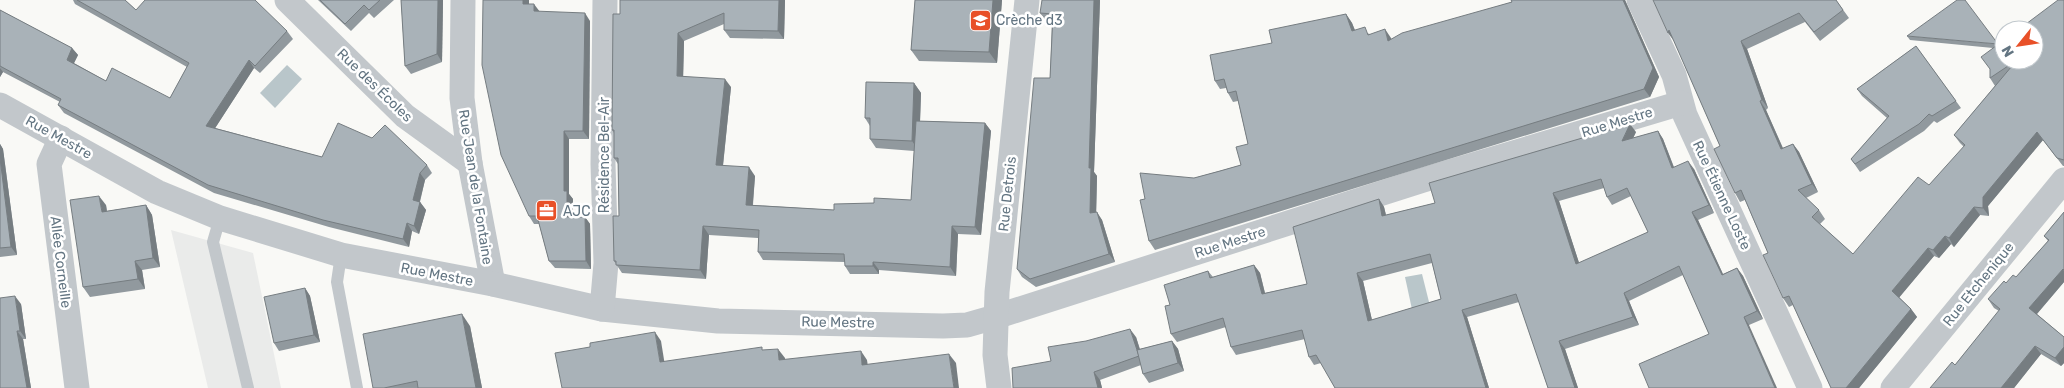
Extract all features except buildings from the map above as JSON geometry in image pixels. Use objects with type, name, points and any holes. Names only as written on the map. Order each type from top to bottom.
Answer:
[{"type":"street","name":"Rue des Écoles","points":[[287,0],[405,116],[470,163]]},
{"type":"street","name":"Rue Jean de la Fontaine","points":[[463,0],[462,98],[470,163],[492,284]]},
{"type":"street","name":"Résidence Bel-Air","points":[[602,309],[606,263],[603,164],[605,0]]},
{"type":"street","name":"Rue Detrois","points":[[999,388],[995,355],[996,317],[1027,0]]},
{"type":"street","name":"Rue Étienne Loste","points":[[1639,0],[1674,75],[1681,103],[1810,388]]},
{"type":"street","name":"Rue Mestre","points":[[0,105],[157,192],[220,218],[341,256],[492,284],[602,309],[718,321],[943,326],[967,325],[996,317],[1423,180],[1681,103]]},
{"type":"street","name":"Allée Corneille","points":[[61,138],[49,164],[77,388]]},
{"type":"street","name":"Rue Etchenique","points":[[1893,388],[2064,180]]},
{"type":"lane","points":[[220,218],[213,242],[248,388]]},
{"type":"lane","points":[[341,256],[337,282],[357,388]]},
{"type":"shaded area","points":[[287,65],[302,79],[275,108],[260,93]]},
{"type":"shaded area","points":[[171,230],[253,253],[281,388],[208,388]]},
{"type":"shaded area","points":[[1422,274],[1431,310],[1413,314],[1405,277]]},
{"type":"place","name":"Crèche d3","points":[[980,20]]},
{"type":"place","name":"AJC","points":[[547,211]]}]
